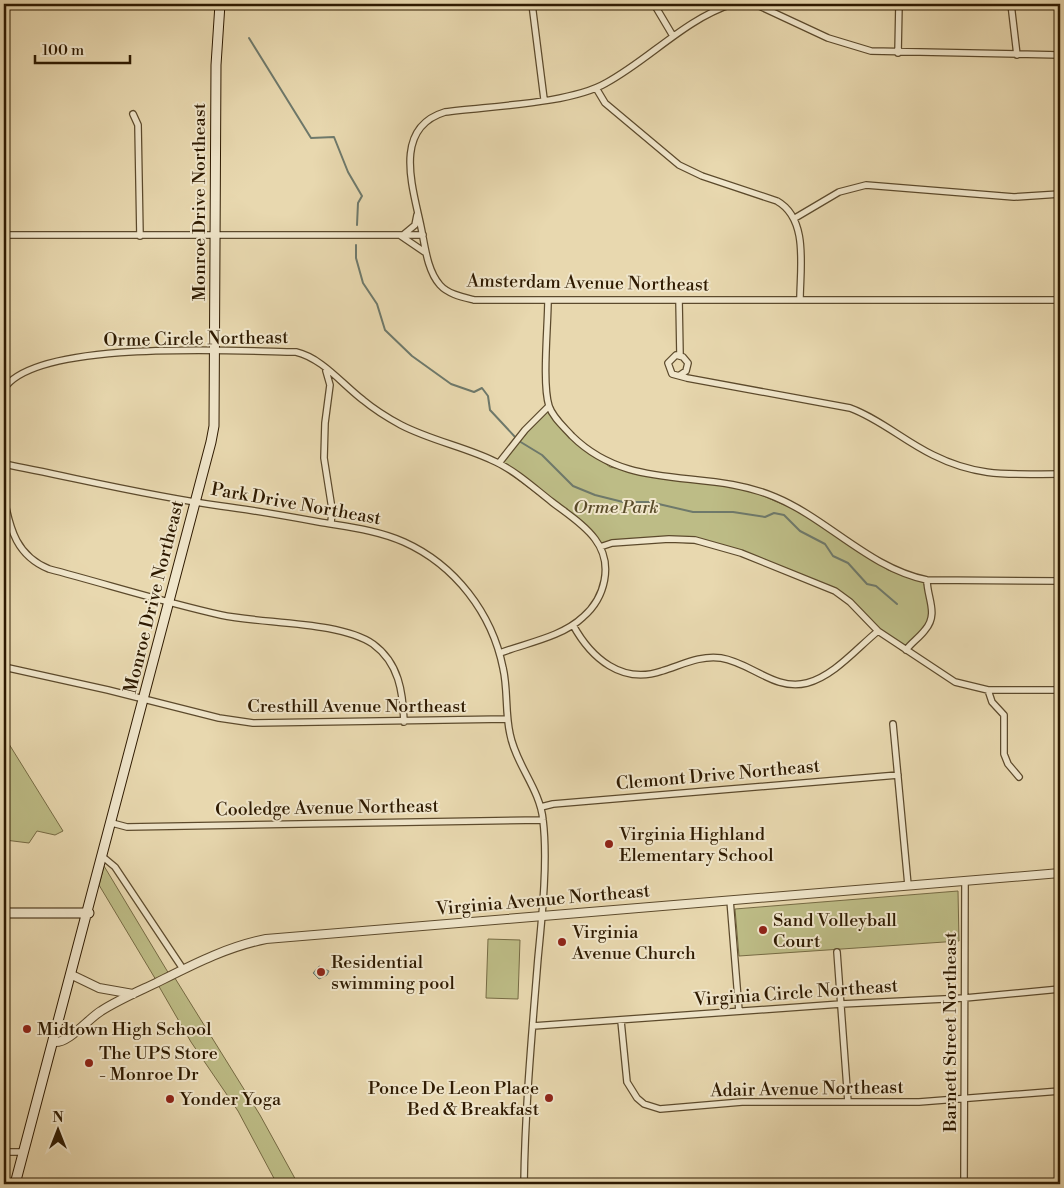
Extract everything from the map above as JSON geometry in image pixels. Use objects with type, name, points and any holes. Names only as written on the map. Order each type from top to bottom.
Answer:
[{"type":"main road","name":"Monroe Drive Northeast","points":[[16,1184],[145,700],[214,426],[216,65],[220,4]]},
{"type":"main road","points":[[4,913],[89,913]]},
{"type":"street","points":[[532,4],[544,99]]},
{"type":"street","points":[[654,4],[672,36]]},
{"type":"street","name":"Amsterdam Avenue Northeast","points":[[732,4],[672,36],[616,77],[596,88],[575,95],[445,112],[425,121],[414,136],[409,160],[427,254],[434,276],[440,285],[462,297],[474,300],[1060,300]]},
{"type":"street","points":[[756,4],[846,45],[871,52],[1060,55]]},
{"type":"street","points":[[898,53],[899,4]]},
{"type":"street","points":[[1011,4],[1017,55]]},
{"type":"street","points":[[596,88],[605,103],[679,165],[702,176],[777,201],[787,208],[795,218],[799,233],[800,300]]},
{"type":"street","points":[[133,114],[138,125],[140,236]]},
{"type":"street","points":[[795,218],[839,192],[866,185],[1014,197],[1060,194]]},
{"type":"street","points":[[401,236],[415,225],[418,213]]},
{"type":"street","points":[[4,235],[423,235]]},
{"type":"street","points":[[401,236],[427,254]]},
{"type":"street","points":[[548,300],[546,386],[549,406],[561,424],[576,439],[615,465],[645,474],[723,482],[767,494],[808,513],[886,565],[927,580],[1060,581]]},
{"type":"street","points":[[679,300],[680,355],[688,363],[686,371],[680,375]]},
{"type":"street","name":"Orme Circle Northeast","points":[[4,390],[22,372],[75,359],[143,352],[296,352],[310,357],[363,401],[388,418],[416,432],[499,463],[518,475],[587,530],[600,547]]},
{"type":"street","points":[[680,355],[669,360],[668,367],[672,374],[850,408],[867,415],[933,455],[983,473],[1060,474]]},
{"type":"street","points":[[323,367],[330,385],[325,423],[324,458],[332,509],[331,524]]},
{"type":"street","points":[[499,463],[525,430],[549,406]]},
{"type":"street","name":"Park Drive Northeast","points":[[4,464],[196,501],[331,524],[391,537],[416,548],[436,562],[459,582],[476,603],[490,627],[500,653],[506,682],[507,719],[515,752],[541,807],[543,820],[542,916],[533,1026],[524,1184]]},
{"type":"street","points":[[4,498],[15,540],[24,553],[40,565],[223,615],[341,631],[363,638],[383,653],[396,672],[402,693],[404,722]]},
{"type":"street","points":[[500,653],[573,625],[591,609],[603,586],[606,567],[600,547],[612,543],[669,539],[695,540],[720,546],[835,591],[850,602],[878,631],[955,682],[988,690],[1060,690]]},
{"type":"street","points":[[906,650],[912,641],[925,631],[931,619],[932,606],[927,580]]},
{"type":"street","points":[[573,625],[583,642],[594,655],[607,665],[622,672],[653,674],[694,660],[718,657],[741,663],[774,681],[792,684],[809,682],[824,675],[878,631]]},
{"type":"street","name":"Cresthill Avenue Northeast","points":[[4,667],[219,718],[253,723],[507,719]]},
{"type":"street","points":[[988,690],[992,702],[1004,714],[1004,754],[1008,764],[1019,777]]},
{"type":"street","points":[[893,724],[908,885]]},
{"type":"street","name":"Clemont Drive Northeast","points":[[541,807],[553,804],[898,775]]},
{"type":"street","name":"Cooledge Avenue Northeast","points":[[112,823],[127,827],[543,820]]},
{"type":"street","points":[[103,857],[115,867],[183,969]]},
{"type":"street","name":"Virginia Avenue Northeast","points":[[54,1042],[65,1042],[101,1011],[183,969],[227,949],[266,939],[1060,873]]},
{"type":"street","name":"Barnett Street Northeast","points":[[964,1184],[965,880]]},
{"type":"street","points":[[730,900],[739,1011]]},
{"type":"street","points":[[837,952],[848,1102]]},
{"type":"street","points":[[72,975],[99,988],[133,994]]},
{"type":"street","name":"Virginia Circle Northeast","points":[[533,1026],[841,1004],[965,998],[1060,989]]},
{"type":"street","name":"Adair Avenue Northeast","points":[[621,1021],[627,1082],[637,1098],[652,1108],[668,1110],[742,1102],[964,1100],[1060,1091]]},
{"type":"street","points":[[4,1152],[24,1152]]},
{"type":"green space","name":"Orme Park","points":[[549,408],[568,436],[610,467],[665,478],[745,488],[805,514],[888,570],[923,582],[930,601],[928,627],[902,651],[871,625],[850,599],[779,568],[708,545],[658,540],[606,547],[499,465]]},
{"type":"green space","points":[[4,736],[63,831],[55,835],[37,831],[29,843],[5,840],[4,843]]},
{"type":"green space","points":[[104,866],[169,974],[156,980],[99,885]]},
{"type":"green space","points":[[958,891],[959,941],[739,956],[735,909]]},
{"type":"green space","points":[[488,939],[520,940],[518,999],[486,998]]},
{"type":"green space","points":[[4,958],[9,973],[8,1099],[4,1099]]},
{"type":"green space","points":[[173,975],[260,1115],[298,1184],[277,1184],[238,1111],[191,1042],[157,983]]},
{"type":"water","name":"Residential swimming pool","points":[[319,966],[329,971],[327,975],[319,979],[313,973]]},
{"type":"waterway","points":[[249,38],[311,138],[334,137],[348,172],[362,196],[358,203],[357,225]]},
{"type":"waterway","points":[[356,245],[356,258],[363,283],[377,304],[385,330],[412,356],[451,384],[474,392],[482,388],[488,396],[490,410],[516,438]]},
{"type":"waterway","points":[[519,441],[542,455],[573,486],[595,495],[623,502],[650,502],[693,512],[733,512],[765,517],[774,513],[784,515],[800,531],[825,544],[833,556],[848,563],[867,584],[876,586],[897,604]]},
{"type":"place","name":"Virginia Highland Elementary School","points":[[609,844]]},
{"type":"place","name":"Sand Volleyball Court","points":[[763,930]]},
{"type":"place","name":"Virginia Avenue Church","points":[[562,942]]},
{"type":"place","name":"Residential swimming pool","points":[[321,972]]},
{"type":"place","name":"Midtown High School","points":[[27,1029]]},
{"type":"place","name":"The UPS Store - Monroe Dr","points":[[89,1063]]},
{"type":"place","name":"Ponce De Leon Place Bed & Breakfast","points":[[549,1098]]},
{"type":"place","name":"Yonder Yoga","points":[[170,1099]]}]
